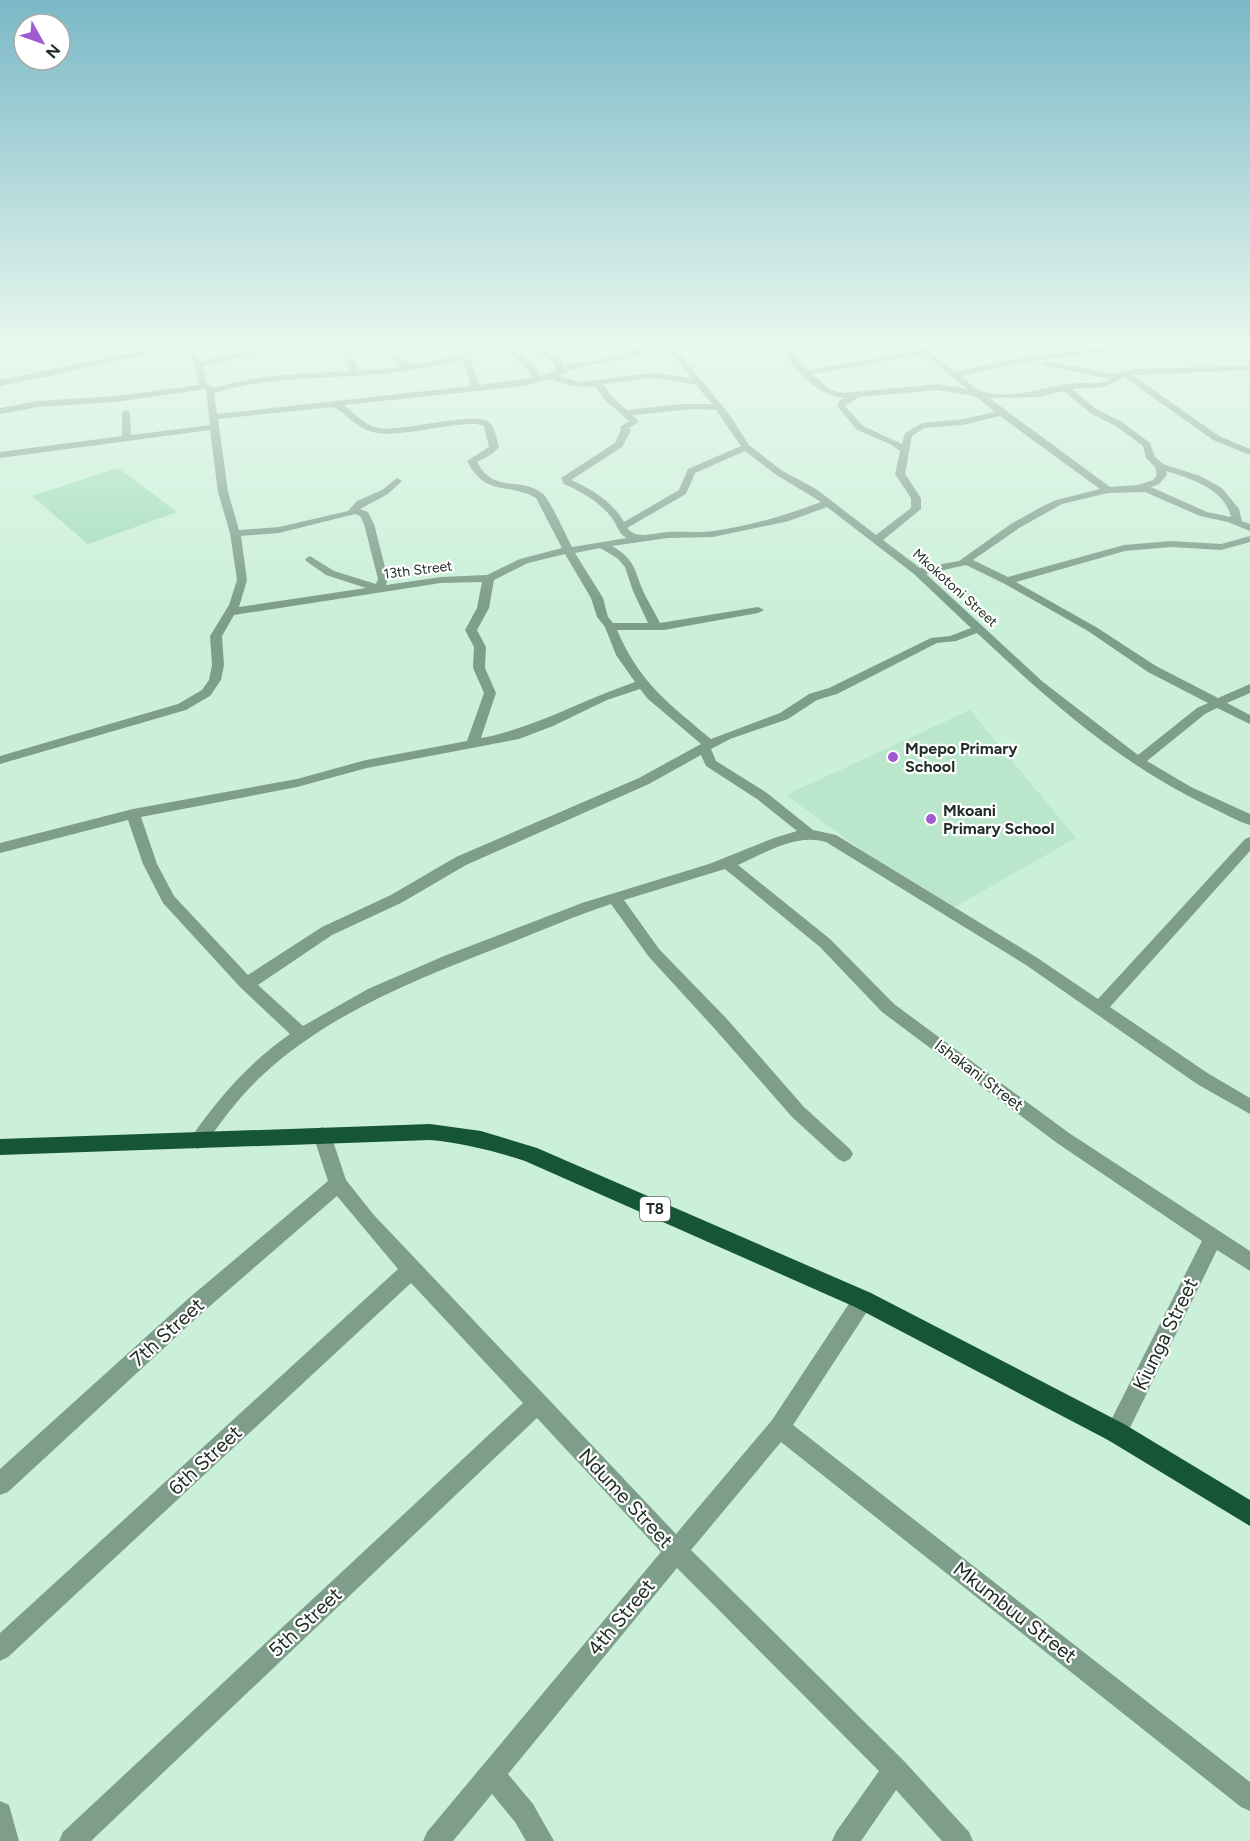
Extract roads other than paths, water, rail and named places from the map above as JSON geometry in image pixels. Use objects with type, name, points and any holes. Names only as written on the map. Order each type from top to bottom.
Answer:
[{"type":"highway","name":"T8","points":[[0,1147],[430,1132],[460,1134],[488,1140],[530,1154],[863,1300],[1116,1432],[1250,1514]]},
{"type":"street","points":[[127,432],[127,439]]},
{"type":"street","points":[[0,455],[127,439],[163,432]]},
{"type":"street","points":[[0,760],[155,716],[199,699],[215,680],[218,665],[216,636],[240,594],[242,580],[235,533],[223,492],[215,432]]},
{"type":"street","points":[[491,432],[494,447],[472,461],[479,474],[485,481],[492,484],[529,490],[540,496],[577,567],[597,598],[603,617],[610,626],[621,655],[641,684],[707,746],[711,762],[762,796],[808,833],[831,838],[1031,961],[1203,1078],[1250,1107]]},
{"type":"street","points":[[625,432],[624,439],[619,445],[566,478],[567,482],[582,487],[607,508],[616,516],[629,536],[638,539]]},
{"type":"street","name":"Mkokotoni Street","points":[[736,432],[746,447],[778,472],[813,491],[826,504],[918,572],[1039,685],[1138,762],[1186,790],[1250,820]]},
{"type":"street","points":[[869,432],[893,442],[904,450]]},
{"type":"street","points":[[877,541],[880,534],[905,520],[916,509],[916,498],[900,474],[908,435],[913,432]]},
{"type":"street","points":[[1028,432],[1108,490]]},
{"type":"street","points":[[1131,432],[1147,445],[1151,458],[1160,466],[1184,472],[1219,490],[1232,502],[1237,522]]},
{"type":"street","points":[[1207,432],[1239,450],[1250,452]]},
{"type":"street","points":[[622,527],[683,492],[691,471],[746,447]]},
{"type":"street","points":[[918,572],[967,561],[1015,526],[1059,502],[1108,490],[1140,488],[1162,478],[1160,466]]},
{"type":"street","points":[[355,511],[361,503],[385,492],[397,481]]},
{"type":"street","points":[[1140,488],[1175,500],[1204,514],[1237,522],[1250,528]]},
{"type":"street","name":"13th Street","points":[[231,612],[441,580],[489,578],[506,571],[518,562],[570,550],[668,535],[713,534],[785,519],[826,504]]},
{"type":"street","points":[[235,533],[279,530],[355,511],[364,514],[369,524],[382,579],[381,589],[330,573],[310,559]]},
{"type":"street","points":[[1007,581],[1124,548],[1171,544],[1221,547],[1250,539]]},
{"type":"street","points":[[604,546],[621,555],[630,566],[638,591],[656,627]]},
{"type":"street","points":[[967,561],[1092,629],[1140,662],[1250,720]]},
{"type":"street","points":[[474,743],[479,721],[490,693],[479,668],[480,647],[471,630],[483,608],[485,588],[489,578]]},
{"type":"street","points":[[610,626],[656,627],[758,610]]},
{"type":"street","points":[[247,984],[306,944],[348,920],[396,899],[461,861],[645,781],[707,746],[784,716],[813,697],[833,691],[935,640],[950,640],[978,629]]},
{"type":"street","points":[[0,848],[133,814],[297,783],[366,764],[514,736],[535,729],[603,697],[641,684]]},
{"type":"street","points":[[1138,762],[1186,722],[1217,703],[1250,688]]},
{"type":"street","points":[[133,814],[150,864],[168,899],[247,984],[302,1035]]},
{"type":"street","points":[[198,1141],[225,1102],[258,1067],[302,1035],[365,998],[430,967],[615,898],[728,864],[774,843],[808,833]]},
{"type":"street","points":[[1100,1008],[1250,842]]},
{"type":"street","name":"Ishakani Street","points":[[728,864],[825,943],[888,1008],[1064,1138],[1250,1262]]},
{"type":"street","points":[[615,898],[654,953],[720,1023],[798,1112],[844,1154]]},
{"type":"street","name":"Ndume Street","points":[[322,1135],[338,1184],[366,1220],[411,1270],[676,1551],[896,1770],[960,1841]]},
{"type":"street","name":"7th Street","points":[[0,1484],[196,1305],[338,1184]]},
{"type":"street","name":"Kiunga Street","points":[[1116,1432],[1214,1236]]},
{"type":"street","name":"6th Street","points":[[0,1649],[411,1270]]},
{"type":"street","name":"4th Street","points":[[436,1841],[778,1427],[863,1300]]},
{"type":"street","name":"5th Street","points":[[72,1841],[537,1403]]},
{"type":"street","name":"Mkumbuu Street","points":[[778,1427],[1250,1798]]},
{"type":"street","points":[[845,1841],[896,1770]]},
{"type":"street","points":[[492,1774],[524,1813],[541,1841]]},
{"type":"street","points":[[0,1814],[6,1841]]},
{"type":"place","name":"Mpepo Primary School","points":[[893,757]]},
{"type":"place","name":"Mkoani Primary School","points":[[931,819]]}]
